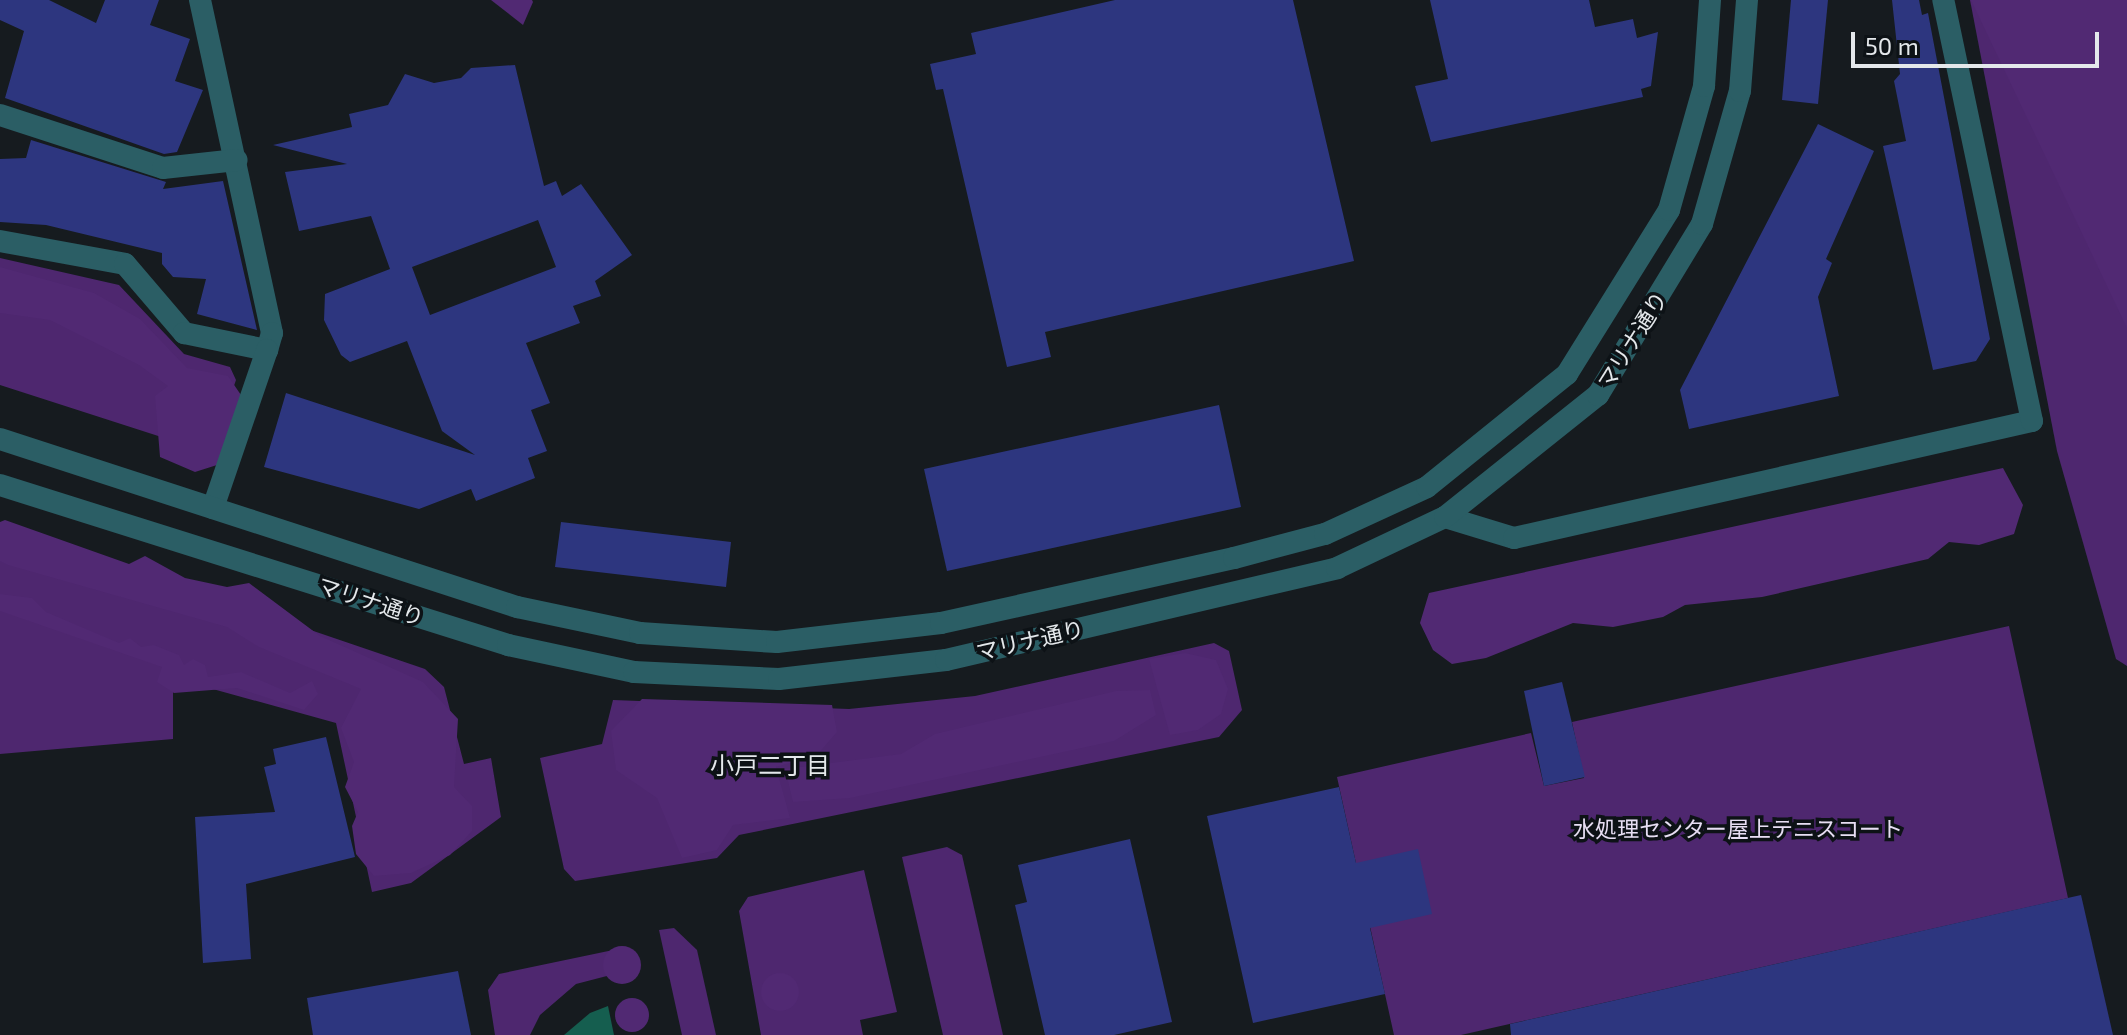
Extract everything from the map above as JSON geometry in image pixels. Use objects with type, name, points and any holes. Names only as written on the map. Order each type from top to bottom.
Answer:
[{"type":"street","points":[[200,0],[272,333],[213,508]]},
{"type":"street","name":"マリナ通り","points":[[0,439],[517,607],[640,633],[777,642],[941,623],[1325,534],[1427,487],[1567,374],[1669,210],[1704,86],[1710,0]]},
{"type":"street","name":"マリナ通り","points":[[0,485],[508,645],[634,672],[779,679],[946,660],[1337,568],[1445,517],[1598,395],[1702,224],[1740,91],[1747,0]]},
{"type":"street","points":[[1445,517],[1514,538],[2032,421],[1943,0]]},
{"type":"street","points":[[0,115],[163,168],[237,160]]},
{"type":"street","points":[[0,241],[125,264],[184,333],[267,350]]},
{"type":"green space","points":[[1970,0],[2127,0],[2127,666],[2116,659],[2057,451]]},
{"type":"green space","points":[[0,258],[119,285],[184,354],[230,367],[236,380],[211,453],[0,385]]},
{"type":"green space","points":[[0,524],[425,669],[444,687],[464,764],[491,758],[501,817],[411,883],[372,892],[336,723],[173,678],[173,739],[0,754]]},
{"type":"green space","name":"水処理センター屋上テニスコート","points":[[2009,626],[2068,898],[1461,1035],[1394,1035],[1337,777],[1531,733],[1544,786],[1584,778],[1572,722]]},
{"type":"green space","points":[[1214,643],[1229,651],[1242,710],[1219,737],[739,835],[717,858],[575,881],[564,869],[540,758],[602,744],[613,700],[849,709],[975,696]]},
{"type":"green space","points":[[947,847],[962,855],[1003,1035],[943,1035],[902,857]]},
{"type":"green space","points":[[864,870],[897,1012],[860,1020],[863,1035],[761,1035],[739,911],[748,897]]},
{"type":"green space","points":[[674,928],[697,950],[716,1035],[682,1035],[659,930]]},
{"type":"green space","points":[[618,949],[630,970],[576,984],[540,1015],[530,1035],[495,1035],[488,990],[499,974]]},
{"type":"shaded area","points":[[491,0],[532,0],[533,2],[523,25]]},
{"type":"shaded area","points":[[1971,0],[2127,0],[2127,328]]},
{"type":"shaded area","points":[[0,267],[94,293],[140,319],[187,368],[228,376],[241,395],[217,465],[195,472],[160,457],[155,396],[168,386],[139,365],[50,320],[0,313]]},
{"type":"shaded area","points":[[2003,468],[2023,505],[2014,534],[1979,545],[1949,542],[1928,559],[1762,597],[1685,605],[1663,617],[1613,627],[1573,623],[1486,658],[1452,664],[1433,650],[1420,623],[1429,593]]},
{"type":"shaded area","points":[[5,520],[129,564],[145,556],[185,578],[227,587],[249,583],[320,636],[423,682],[458,719],[454,787],[472,806],[472,831],[450,855],[411,873],[374,876],[356,854],[352,826],[358,812],[345,787],[354,762],[341,728],[361,689],[259,647],[227,627],[8,565],[0,561],[0,522]]},
{"type":"shaded area","points":[[0,594],[32,598],[46,612],[119,643],[130,638],[141,647],[154,645],[179,655],[184,665],[193,659],[205,665],[208,677],[241,672],[290,693],[312,681],[318,694],[304,710],[237,688],[174,693],[157,682],[162,667],[0,611]]},
{"type":"shaded area","points":[[1185,653],[1216,660],[1228,689],[1221,714],[1198,730],[1170,735],[1149,659]]},
{"type":"shaded area","points":[[1150,690],[1156,715],[1114,741],[850,798],[793,802],[785,769],[901,754],[935,734],[1116,691]]},
{"type":"shaded area","points":[[642,699],[832,705],[837,732],[817,755],[776,767],[790,818],[733,825],[717,850],[682,858],[657,798],[616,770],[611,731]]},
{"type":"shaded area","points":[[622,946],[635,952],[641,965],[635,978],[622,984],[609,978],[603,965],[609,952]]},
{"type":"shaded area","points":[[780,973],[793,979],[799,992],[793,1005],[780,1011],[767,1005],[761,992],[767,979]]},
{"type":"shaded area","points":[[632,998],[644,1003],[649,1015],[644,1027],[632,1032],[620,1027],[615,1015],[620,1003]]},
{"type":"shaded area","points":[[608,1006],[614,1035],[564,1035],[590,1013]]},
{"type":"building","points":[[0,0],[49,0],[96,23],[105,0],[159,0],[150,25],[190,39],[175,81],[203,90],[177,152],[164,154],[5,98],[24,31],[0,20]]},
{"type":"building","points":[[1115,0],[1293,0],[1354,261],[1045,332],[1051,357],[1007,367],[943,89],[936,90],[930,64],[976,54],[971,33]]},
{"type":"building","points":[[1430,0],[1589,0],[1595,27],[1633,19],[1637,38],[1658,32],[1651,86],[1641,89],[1643,97],[1431,142],[1415,86],[1448,79]]},
{"type":"building","points":[[1791,0],[1828,0],[1818,104],[1782,100]]},
{"type":"building","points":[[1892,0],[1919,0],[1922,15],[1928,13],[1990,339],[1976,361],[1933,370],[1883,146],[1906,141],[1894,81],[1900,74]]},
{"type":"building","points":[[515,65],[544,186],[556,181],[562,196],[581,184],[632,255],[595,281],[601,296],[573,306],[580,323],[526,343],[550,403],[531,410],[547,451],[528,458],[535,478],[476,501],[471,489],[419,509],[264,467],[286,393],[475,455],[442,431],[407,341],[350,362],[341,355],[324,320],[325,294],[390,269],[371,216],[299,231],[285,172],[347,164],[273,145],[352,127],[349,114],[388,105],[405,74],[434,83],[461,78],[471,68]],"holes":[[[538,220],[556,267],[430,315],[412,267]]]},
{"type":"building","points":[[1818,124],[1874,151],[1826,259],[1832,263],[1818,297],[1839,396],[1689,429],[1680,390]]},
{"type":"building","points":[[31,140],[166,182],[163,189],[223,181],[257,330],[197,314],[206,279],[173,277],[162,264],[162,253],[46,225],[0,222],[0,159],[26,158]]},
{"type":"building","points":[[1219,405],[1241,507],[947,571],[924,469]]},
{"type":"building","points":[[561,522],[731,542],[726,587],[555,567]]},
{"type":"building","points":[[1562,682],[1585,777],[1544,786],[1524,691]]},
{"type":"building","points":[[326,737],[355,857],[246,884],[251,959],[203,963],[195,817],[275,812],[264,767],[276,764],[273,749]]},
{"type":"building","points":[[1339,787],[1356,863],[1418,849],[1432,914],[1370,928],[1385,994],[1253,1023],[1207,816]]},
{"type":"building","points":[[1130,839],[1172,1022],[1114,1035],[1045,1035],[1015,905],[1027,902],[1018,865]]},
{"type":"building","points":[[2081,895],[2113,1035],[1511,1035],[1510,1024]]},
{"type":"building","points":[[458,971],[471,1035],[313,1035],[307,998]]},
{"type":"district","name":"小戸二丁目","points":[[770,765]]}]
